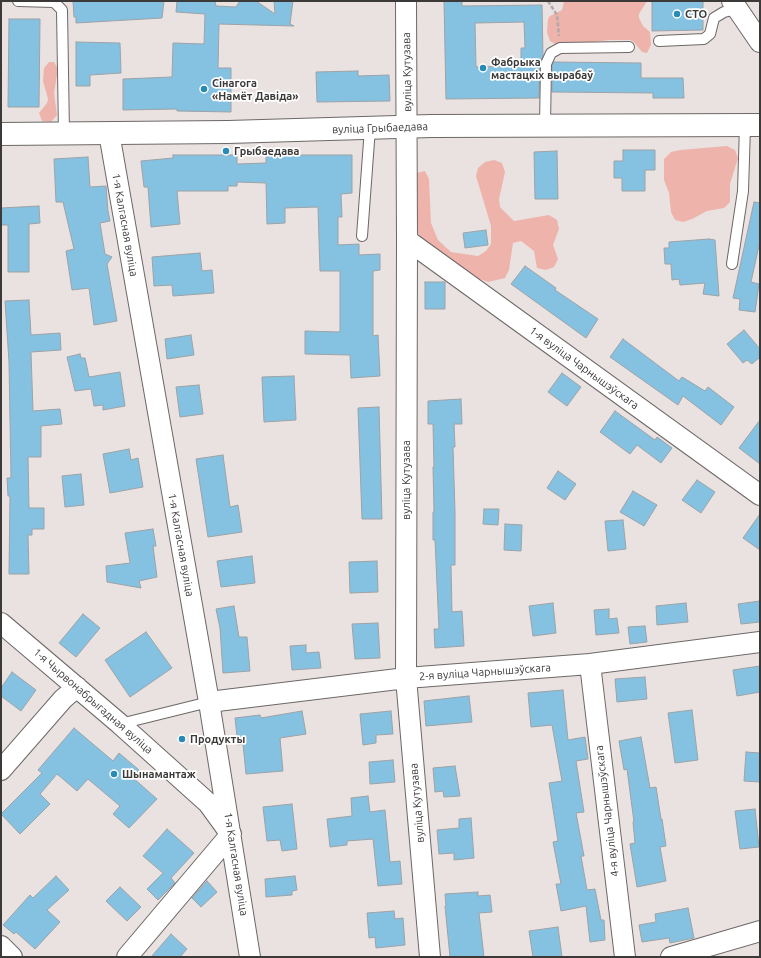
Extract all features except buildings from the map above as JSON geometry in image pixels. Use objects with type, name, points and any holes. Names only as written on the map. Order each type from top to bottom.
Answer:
[{"type":"street","name":"вуліца Кутузава","points":[[406,1],[408,240],[406,678],[430,957]]},
{"type":"street","points":[[734,5],[760,42]]},
{"type":"street","name":"вуліца Грыбаедава","points":[[1,134],[545,126],[753,126]]},
{"type":"street","name":"1-я Калгасная вуліца","points":[[109,133],[209,702],[250,957]]},
{"type":"street","name":"1-я вуліца Чарнышэўскага","points":[[408,240],[760,495]]},
{"type":"street","name":"1-я Чырвонабрыгадная вуліца","points":[[1,623],[120,724],[208,803],[231,834]]},
{"type":"street","name":"2-я вуліца Чарнышэўскага","points":[[209,702],[406,678],[590,664],[760,642]]},
{"type":"street","name":"4-я вуліца Чарнышэўскага","points":[[590,664],[625,957]]},
{"type":"street","points":[[1,770],[63,699],[77,687]]},
{"type":"street","points":[[127,957],[231,834]]},
{"type":"street","points":[[672,957],[760,931]]},
{"type":"street","points":[[1,946],[12,957]]},
{"type":"lane","points":[[18,1],[54,2],[62,10],[64,133]]},
{"type":"lane","points":[[660,41],[704,39],[710,34],[714,18],[734,5]]},
{"type":"lane","points":[[545,126],[546,64],[551,53],[560,48],[629,47]]},
{"type":"lane","points":[[732,264],[753,126]]},
{"type":"lane","points":[[362,236],[370,128]]},
{"type":"lane","points":[[120,724],[209,702]]},
{"type":"path","points":[[548,1],[557,15],[560,48]]},
{"type":"shaded area","points":[[564,1],[647,1],[639,14],[639,18],[643,26],[650,32],[651,45],[647,53],[642,52],[634,42],[630,40],[609,40],[566,46],[557,45],[550,41],[547,32],[548,19],[550,16],[562,10]]},
{"type":"shaded area","points":[[49,62],[54,62],[58,69],[54,93],[57,115],[51,122],[42,121],[39,113],[47,103],[48,99],[43,81],[44,68]]},
{"type":"shaded area","points":[[727,146],[735,150],[738,158],[730,184],[730,202],[724,208],[707,211],[683,222],[675,220],[671,212],[669,193],[664,180],[664,159],[671,152],[680,150]]},
{"type":"shaded area","points":[[494,160],[502,163],[505,172],[499,199],[500,207],[514,221],[549,215],[557,220],[559,229],[553,245],[558,259],[554,267],[546,270],[537,268],[534,251],[521,241],[513,243],[509,270],[505,278],[488,282],[471,276],[427,248],[418,233],[413,199],[416,173],[425,171],[429,179],[431,223],[438,240],[451,252],[478,256],[486,251],[491,244],[491,226],[476,176],[478,168],[485,162]]},
{"type":"place","name":"СТО","points":[[677,14]]},
{"type":"place","name":"Фабрыка мастацкіх вырабаў","points":[[483,68]]},
{"type":"place","name":"Сінагога «Намёт Давіда»","points":[[204,89]]},
{"type":"place","name":"Грыбаедава","points":[[226,151]]},
{"type":"place","name":"Продукты","points":[[182,739]]},
{"type":"place","name":"Шынамантаж","points":[[114,774]]}]
